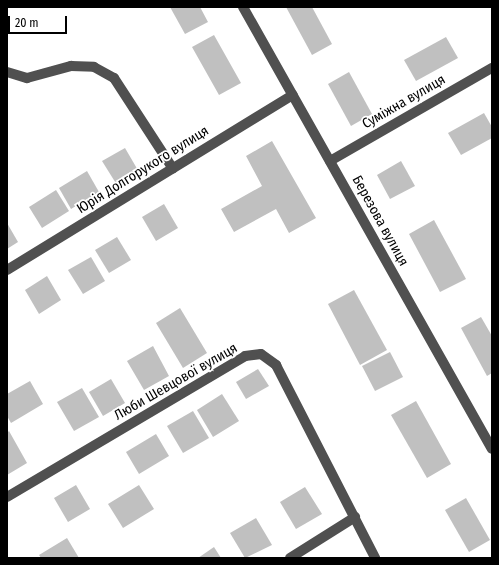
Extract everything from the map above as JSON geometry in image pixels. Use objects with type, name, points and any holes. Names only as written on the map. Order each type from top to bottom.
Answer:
[{"type":"street","name":"Березова вулиця","points":[[243,7],[492,449]]},
{"type":"street","points":[[7,72],[27,78],[71,66],[94,67],[114,78],[173,168]]},
{"type":"street","name":"Суміжна вулиця","points":[[330,161],[492,68]]},
{"type":"street","name":"Юрія Долгорукого вулиця","points":[[7,270],[293,95]]},
{"type":"street","name":"Люби Шевцової вулиця","points":[[7,497],[245,356],[261,354],[276,365],[375,558]]},
{"type":"street","points":[[290,558],[355,517]]},
{"type":"building","points":[[170,7],[200,7],[208,22],[185,34]]},
{"type":"building","points":[[286,7],[312,7],[332,44],[312,55]]},
{"type":"building","points":[[214,35],[241,83],[219,95],[192,47]]},
{"type":"building","points":[[446,37],[458,58],[416,81],[404,60]]},
{"type":"building","points":[[349,72],[372,114],[351,126],[328,84]]},
{"type":"building","points":[[484,113],[492,127],[492,138],[461,155],[448,133]]},
{"type":"building","points":[[272,141],[316,218],[289,233],[276,209],[234,232],[221,209],[262,186],[246,156]]},
{"type":"building","points":[[125,148],[139,172],[117,185],[102,161]]},
{"type":"building","points":[[401,161],[415,186],[390,199],[377,175]]},
{"type":"building","points":[[87,171],[99,192],[71,209],[59,188]]},
{"type":"building","points":[[56,190],[69,211],[42,228],[29,207]]},
{"type":"building","points":[[164,204],[178,228],[156,241],[142,217]]},
{"type":"building","points":[[434,220],[466,279],[440,292],[409,234]]},
{"type":"building","points":[[7,223],[18,242],[7,249]]},
{"type":"building","points":[[117,237],[131,260],[109,273],[95,250]]},
{"type":"building","points":[[91,257],[105,281],[83,294],[68,270]]},
{"type":"building","points":[[47,276],[61,300],[39,314],[25,290]]},
{"type":"building","points":[[354,290],[387,350],[360,365],[328,304]]},
{"type":"building","points":[[180,308],[207,353],[183,368],[156,323]]},
{"type":"building","points":[[481,317],[492,336],[492,373],[487,376],[461,328]]},
{"type":"building","points":[[153,346],[169,376],[144,390],[127,361]]},
{"type":"building","points":[[390,352],[403,377],[375,391],[362,366]]},
{"type":"building","points":[[258,369],[269,386],[246,399],[236,382]]},
{"type":"building","points":[[111,379],[125,403],[103,416],[89,392]]},
{"type":"building","points":[[30,381],[43,404],[11,423],[7,416],[7,394]]},
{"type":"building","points":[[82,388],[99,417],[74,431],[57,402]]},
{"type":"building","points":[[222,394],[239,421],[213,437],[197,410]]},
{"type":"building","points":[[416,401],[451,464],[427,478],[391,415]]},
{"type":"building","points":[[193,411],[209,438],[183,453],[167,426]]},
{"type":"building","points":[[9,431],[27,463],[7,475],[7,433]]},
{"type":"building","points":[[156,434],[169,456],[139,474],[126,452]]},
{"type":"building","points":[[76,485],[90,509],[68,522],[54,498]]},
{"type":"building","points":[[139,485],[154,509],[123,528],[108,504]]},
{"type":"building","points":[[305,487],[322,514],[296,529],[280,502]]},
{"type":"building","points":[[466,498],[490,540],[469,552],[445,510]]},
{"type":"building","points":[[256,518],[272,545],[245,558],[230,533]]},
{"type":"building","points":[[67,538],[79,558],[41,558],[39,555]]},
{"type":"building","points":[[214,547],[221,558],[198,558]]}]
